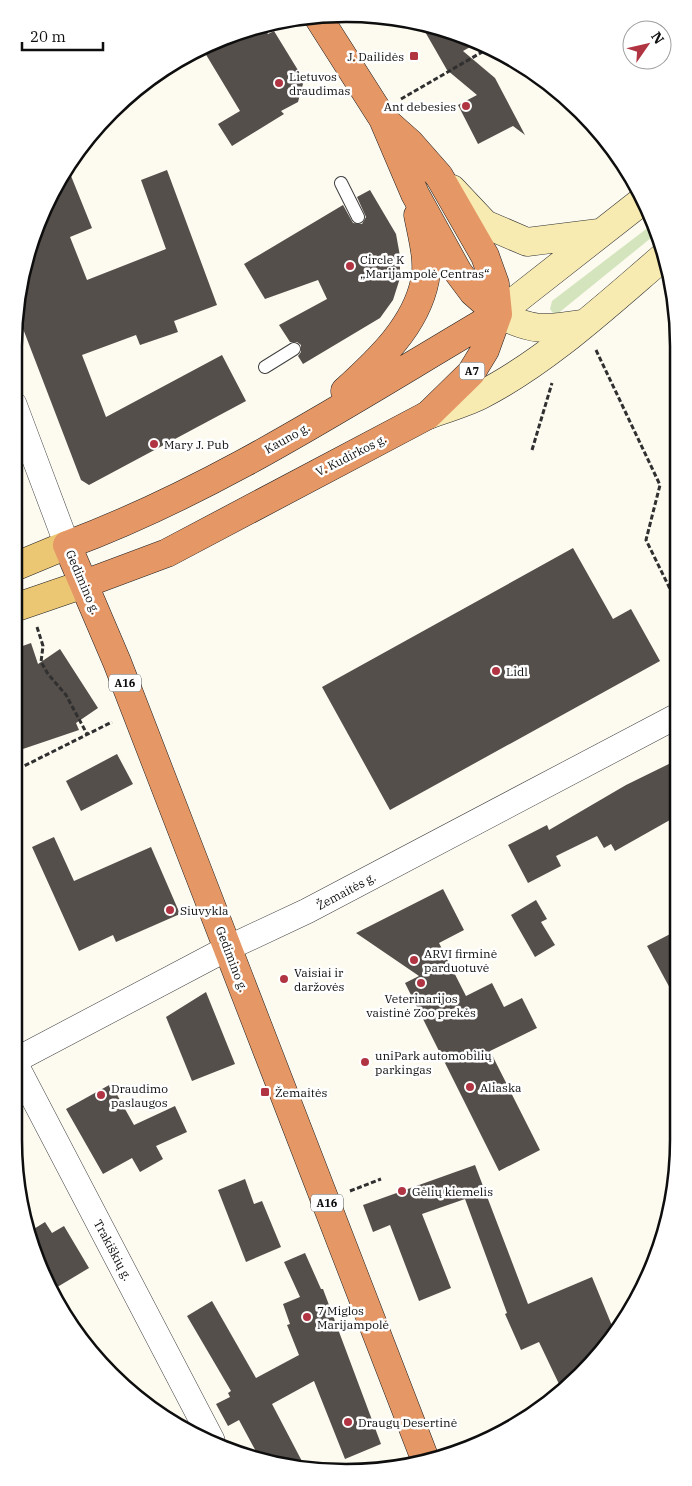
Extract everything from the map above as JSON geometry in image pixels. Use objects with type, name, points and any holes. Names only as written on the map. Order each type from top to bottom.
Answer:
[{"type":"highway","points":[[323,23],[381,116],[414,194],[458,272],[473,292],[498,314]]},
{"type":"highway","points":[[381,116],[410,142],[439,176],[485,256],[495,284],[498,314]]},
{"type":"highway","points":[[297,433],[369,369],[400,334],[416,307],[425,279],[425,256],[414,194]]},
{"type":"highway","name":"A7","points":[[428,415],[471,373],[485,350],[498,314]]},
{"type":"highway","name":"Kauno g.","points":[[67,545],[120,525],[297,433],[498,314]]},
{"type":"highway","name":"V. Kudirkos g.","points":[[84,584],[167,553],[428,415]]},
{"type":"highway","name":"Gedimino g.","points":[[67,545],[135,710],[423,1454]]},
{"type":"main road","points":[[439,176],[485,224],[527,242],[603,232]]},
{"type":"main road","points":[[583,324],[544,330],[523,326],[498,314],[637,205]]},
{"type":"main road","name":"V. Kudirkos g.","points":[[428,415],[480,395],[519,372],[583,324],[658,261]]},
{"type":"main road","points":[[22,564],[67,545]]},
{"type":"main road","name":"V. Kudirkos g.","points":[[22,606],[84,584]]},
{"type":"street","name":"Gedimino g.","points":[[22,425],[67,545]]},
{"type":"street","name":"Žemaitės g.","points":[[22,1057],[228,948],[307,911],[670,720]]},
{"type":"street","name":"Trakiškių g.","points":[[22,1076],[208,1432]]},
{"type":"lane","points":[[341,183],[358,217]]},
{"type":"lane","points":[[265,367],[294,349]]},
{"type":"path","points":[[381,116],[482,53]]},
{"type":"path","points":[[583,324],[660,485],[646,540],[670,589]]},
{"type":"path","points":[[532,450],[554,377]]},
{"type":"path","points":[[22,606],[43,646],[41,662],[48,674],[66,695],[86,734]]},
{"type":"path","points":[[22,767],[135,710]]},
{"type":"path","points":[[326,1200],[381,1179]]},
{"type":"green space","points":[[647,228],[651,238],[556,314],[550,309],[552,301]]},
{"type":"building","points":[[274,31],[304,80],[298,102],[281,111],[284,114],[232,146],[218,124],[240,111],[206,55],[242,40]]},
{"type":"building","points":[[426,33],[470,47],[463,51],[495,78],[525,135],[513,126],[478,144],[458,105],[477,95],[447,70]]},
{"type":"building","points":[[167,170],[217,305],[174,321],[178,332],[140,345],[136,335],[82,355],[106,417],[222,355],[246,401],[89,485],[81,480],[23,328],[25,304],[34,262],[47,222],[71,176],[92,228],[70,237],[87,280],[166,249],[141,180]]},
{"type":"building","points":[[370,190],[396,234],[400,256],[400,278],[393,300],[380,318],[303,364],[298,356],[301,352],[301,345],[297,342],[290,342],[279,325],[327,299],[318,280],[265,299],[244,264],[343,205],[353,223],[362,224],[366,217],[357,197]]},
{"type":"building","name":"Lidl","points":[[573,548],[613,619],[631,609],[660,661],[390,810],[322,687]]},
{"type":"building","points":[[31,643],[38,664],[60,649],[98,708],[76,723],[79,730],[22,749],[22,646]]},
{"type":"building","points":[[117,754],[133,784],[81,811],[66,781]]},
{"type":"building","points":[[670,763],[670,820],[615,851],[611,844],[604,848],[597,836],[556,856],[561,866],[528,883],[508,845],[547,825],[549,830],[626,785]]},
{"type":"building","points":[[54,837],[74,881],[151,847],[180,914],[116,942],[113,935],[79,951],[32,847]]},
{"type":"building","points":[[443,889],[464,930],[439,943],[466,996],[492,983],[504,1007],[522,998],[537,1028],[490,1051],[540,1150],[499,1171],[405,983],[419,976],[356,933]]},
{"type":"building","points":[[536,900],[547,919],[541,922],[555,945],[535,957],[511,915]]},
{"type":"building","points":[[670,934],[670,988],[647,946]]},
{"type":"building","points":[[206,992],[235,1064],[192,1081],[166,1017]]},
{"type":"building","points":[[111,1084],[134,1125],[175,1106],[187,1132],[156,1146],[163,1159],[140,1172],[132,1158],[103,1174],[66,1109]]},
{"type":"building","points":[[475,1165],[528,1304],[592,1277],[612,1325],[575,1369],[559,1383],[539,1342],[521,1350],[505,1314],[507,1313],[465,1199],[422,1214],[451,1288],[419,1301],[390,1225],[373,1232],[363,1205]]},
{"type":"building","points":[[245,1179],[254,1204],[262,1201],[281,1247],[246,1262],[218,1190]]},
{"type":"building","points":[[45,1222],[52,1233],[64,1226],[89,1268],[58,1287],[47,1264],[35,1228]]},
{"type":"building","points":[[305,1253],[321,1289],[323,1289],[381,1444],[345,1459],[314,1381],[272,1404],[302,1461],[255,1450],[239,1420],[228,1426],[216,1404],[230,1397],[228,1393],[231,1391],[187,1316],[212,1301],[256,1378],[299,1355],[287,1325],[290,1324],[283,1304],[300,1297],[284,1262]]},
{"type":"place","name":"J. Dailidės","points":[[414,56]]},
{"type":"place","name":"Lietuvos draudimas","points":[[279,83]]},
{"type":"place","name":"Ant debesies","points":[[466,106]]},
{"type":"place","name":"Circle K „Marijampolė Centras“","points":[[350,266]]},
{"type":"place","name":"Mary J. Pub","points":[[154,444]]},
{"type":"place","name":"Lidl","points":[[496,671]]},
{"type":"place","name":"Siuvykla","points":[[170,910]]},
{"type":"place","name":"ARVI firminė parduotuvė","points":[[414,960]]},
{"type":"place","name":"Vaisiai ir daržovės","points":[[284,979]]},
{"type":"place","name":"Veterinarijos vaistinė Zoo prekės","points":[[421,983]]},
{"type":"place","name":"uniPark automobilių parkingas","points":[[365,1062]]},
{"type":"place","name":"Aliaska","points":[[470,1087]]},
{"type":"place","name":"Žemaitės","points":[[265,1092]]},
{"type":"place","name":"Draudimo paslaugos","points":[[101,1095]]},
{"type":"place","name":"Gėlių kiemelis","points":[[402,1191]]},
{"type":"place","name":"7 Miglos Marijampolė","points":[[307,1317]]},
{"type":"place","name":"Draugų Desertinė","points":[[348,1422]]}]
